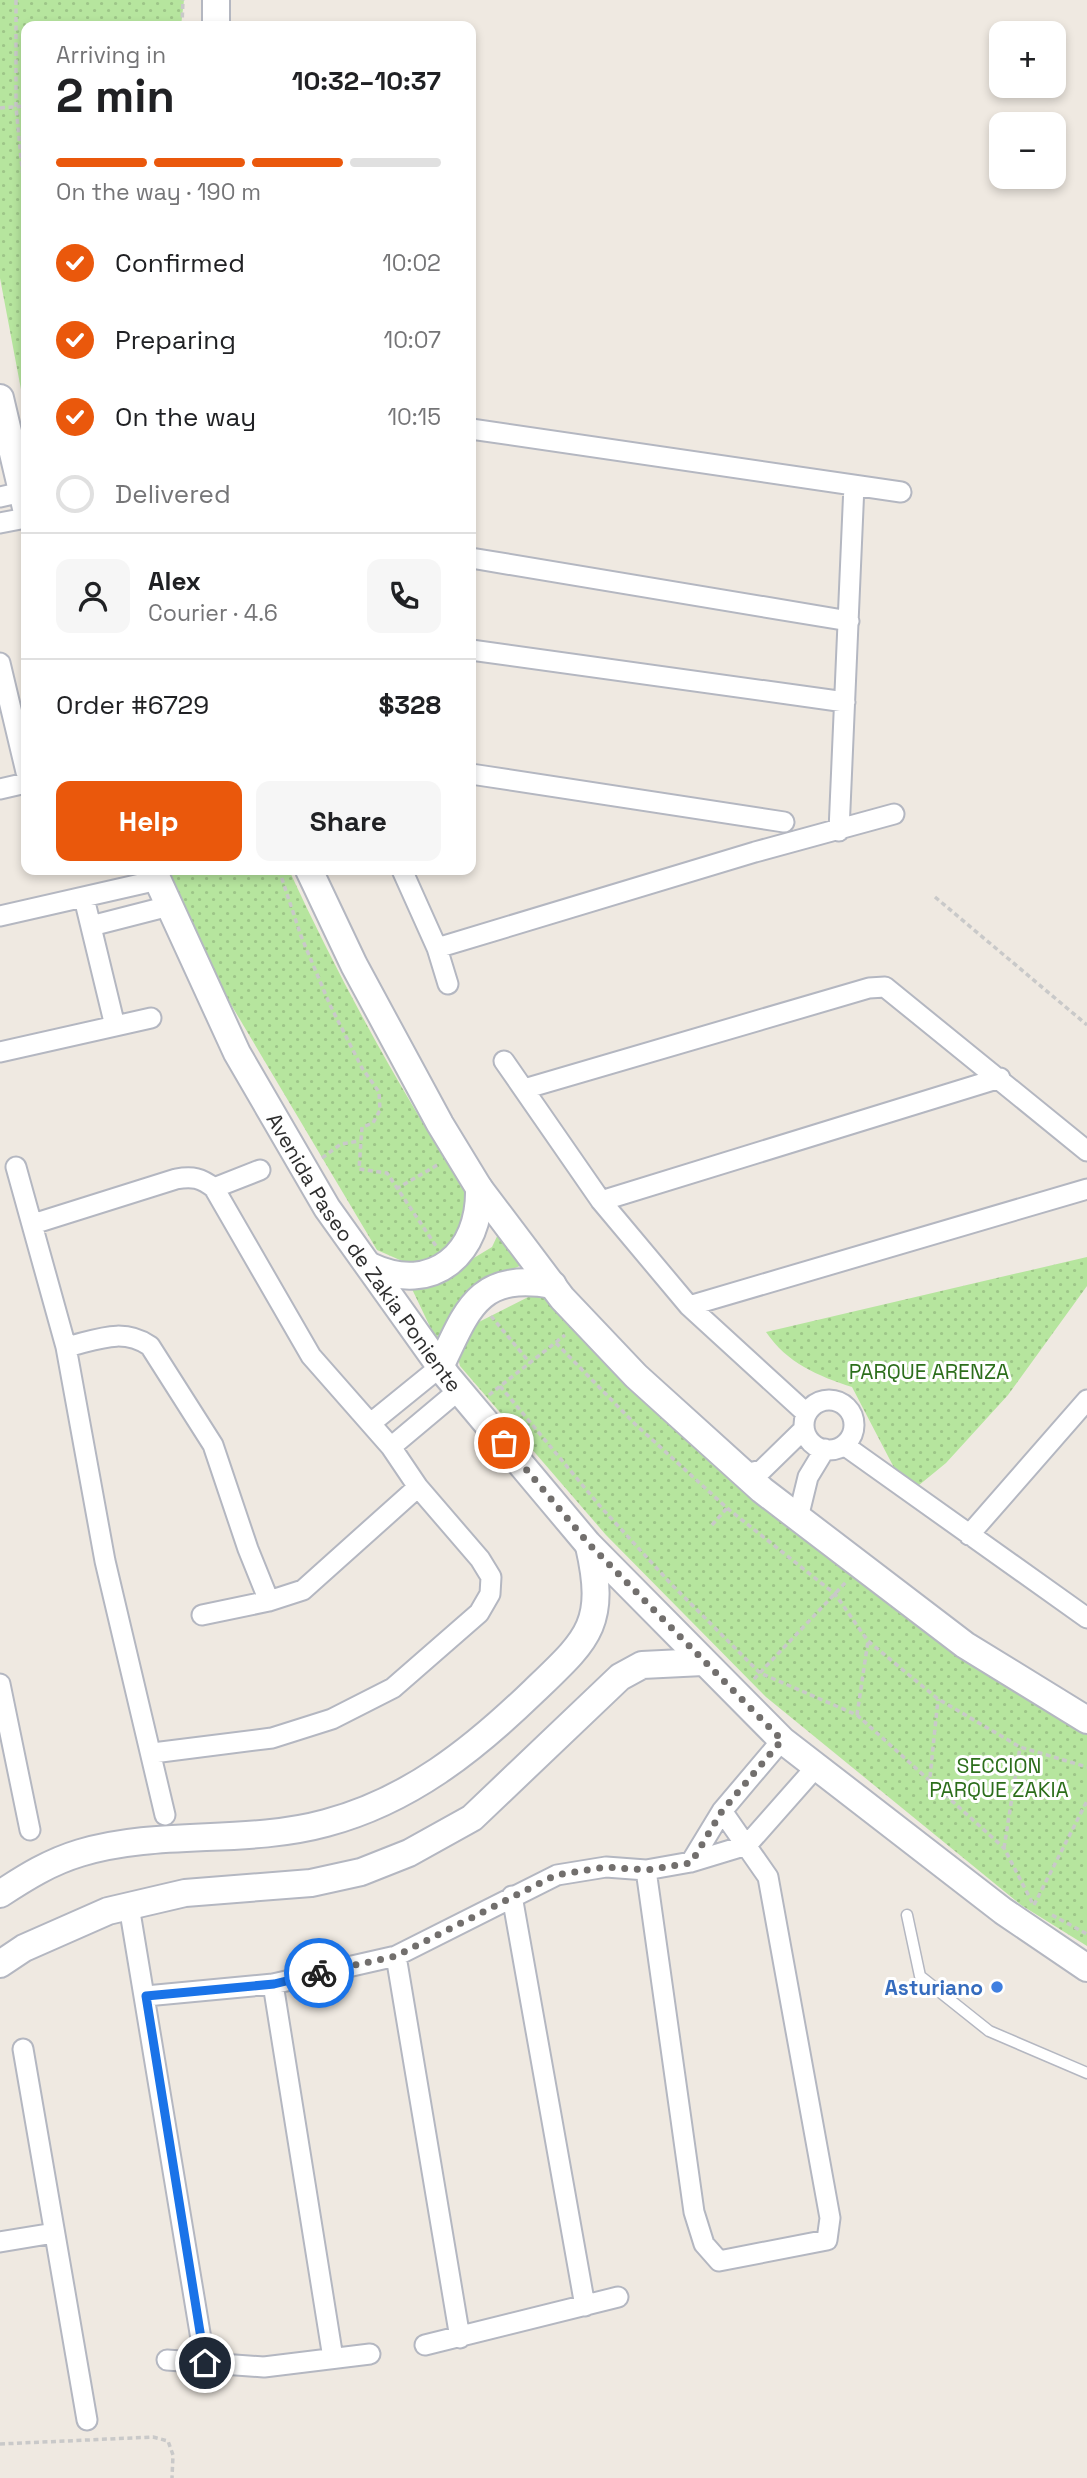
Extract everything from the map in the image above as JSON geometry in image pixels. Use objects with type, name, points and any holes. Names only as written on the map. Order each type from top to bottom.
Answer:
[{"type":"street","points":[[215,0],[216,21]]},
{"type":"street","points":[[0,398],[19,504],[0,523]]},
{"type":"street","points":[[476,430],[901,492]]},
{"type":"street","points":[[839,831],[854,485]]},
{"type":"street","points":[[476,559],[849,621]]},
{"type":"street","points":[[476,651],[845,702]]},
{"type":"street","points":[[0,663],[21,744]]},
{"type":"street","points":[[476,775],[784,822]]},
{"type":"street","points":[[0,789],[21,784]]},
{"type":"street","points":[[437,948],[755,852],[894,814]]},
{"type":"street","points":[[755,852],[758,818]]},
{"type":"street","points":[[0,916],[84,898],[156,875]]},
{"type":"street","name":"Avenida Paseo de Zakia Poniente","points":[[156,875],[237,1053],[304,1171],[353,1247],[370,1266],[440,1367],[589,1544],[782,1740],[1003,1911],[1087,1968]]},
{"type":"street","points":[[311,875],[354,965],[479,1188],[525,1252],[583,1320],[636,1376],[798,1518],[965,1645],[1087,1720]]},
{"type":"street","points":[[404,875],[437,948],[448,985]]},
{"type":"street","points":[[84,898],[115,1026]]},
{"type":"street","points":[[91,926],[169,906]]},
{"type":"street","points":[[524,1088],[869,988],[885,987],[1087,1151]]},
{"type":"street","points":[[0,1052],[151,1018]]},
{"type":"street","points":[[504,1061],[601,1201],[689,1306],[805,1421],[815,1446],[834,1447],[1084,1611]]},
{"type":"street","points":[[601,1201],[1000,1078]]},
{"type":"street","points":[[16,1167],[66,1347],[105,1561],[153,1753],[165,1815]]},
{"type":"street","points":[[214,1188],[260,1170]]},
{"type":"street","points":[[33,1224],[190,1176],[202,1179],[214,1188],[311,1356],[391,1447],[418,1486],[480,1559],[491,1577],[490,1594],[479,1613],[393,1688],[332,1719],[272,1738],[153,1753]]},
{"type":"street","points":[[370,1266],[398,1276],[431,1273],[449,1265],[467,1245],[478,1221],[479,1188]]},
{"type":"street","points":[[689,1306],[1087,1189]]},
{"type":"street","points":[[371,1423],[440,1367],[458,1325],[477,1299],[489,1289],[510,1282],[553,1285]]},
{"type":"street","points":[[66,1347],[125,1335],[136,1336],[150,1346],[213,1445],[247,1549],[269,1601]]},
{"type":"street","points":[[391,1447],[466,1399]]},
{"type":"street","points":[[969,1535],[1087,1400]]},
{"type":"street","points":[[745,1474],[762,1470],[821,1401],[841,1402],[853,1418],[854,1428],[808,1477],[798,1518]]},
{"type":"street","points":[[202,1615],[269,1601],[303,1590],[418,1486]]},
{"type":"street","points":[[0,1894],[40,1868],[82,1853],[153,1840],[246,1835],[325,1824],[378,1805],[431,1779],[505,1719],[574,1653],[588,1634],[596,1608],[597,1580],[589,1544]]},
{"type":"street","points":[[0,1964],[24,1948],[108,1911],[185,1893],[311,1883],[361,1872],[409,1853],[472,1818],[620,1677],[642,1665],[703,1662]]},
{"type":"street","points":[[0,1684],[30,1830]]},
{"type":"street","points":[[691,1863],[722,1811],[782,1740]]},
{"type":"street","points":[[146,1996],[274,1984],[396,1956],[556,1875],[606,1867],[646,1870],[691,1863],[747,1846],[816,1767]]},
{"type":"street","points":[[646,1870],[694,2212],[704,2244],[719,2261],[827,2239],[830,2218],[768,1877],[722,1811]]},
{"type":"street","points":[[512,1896],[585,2306]]},
{"type":"street","points":[[129,1906],[205,2363]]},
{"type":"street","points":[[396,1956],[460,2338]]},
{"type":"street","points":[[274,1984],[333,2358]]},
{"type":"street","points":[[23,2049],[87,2420]]},
{"type":"street","points":[[0,2242],[54,2233]]},
{"type":"street","points":[[425,2345],[618,2297]]},
{"type":"street","points":[[167,2360],[281,2366],[370,2354]]},
{"type":"lane","points":[[907,1915],[920,1976],[989,2031],[1087,2073]]},
{"type":"path","points":[[16,0],[16,107],[21,158]]},
{"type":"path","points":[[182,21],[183,0]]},
{"type":"path","points":[[0,108],[21,106]]},
{"type":"path","points":[[281,875],[301,936],[330,1005],[362,1068],[379,1092],[380,1110],[373,1123],[362,1127],[359,1169],[387,1173],[449,1265]]},
{"type":"path","points":[[935,897],[1087,1024]]},
{"type":"path","points":[[304,1171],[341,1144],[360,1141]]},
{"type":"path","points":[[396,1189],[458,1153]]},
{"type":"path","points":[[477,1299],[530,1363]]},
{"type":"path","points":[[466,1399],[500,1386],[583,1320]]},
{"type":"path","points":[[556,1343],[635,1424],[727,1508],[835,1594],[868,1641],[938,1699],[1020,1747],[1087,1768]]},
{"type":"path","points":[[500,1386],[608,1515],[672,1585],[760,1673],[857,1715],[930,1778],[1004,1848],[1034,1905],[1087,1934]]},
{"type":"path","points":[[712,1525],[727,1508]]},
{"type":"path","points":[[736,1694],[760,1673],[861,1566]]},
{"type":"path","points":[[857,1715],[868,1641]]},
{"type":"path","points":[[930,1778],[938,1699]]},
{"type":"path","points":[[1004,1848],[1020,1747]]},
{"type":"path","points":[[1034,1905],[1087,1801]]},
{"type":"path","points":[[0,2444],[153,2437],[168,2441],[173,2455],[172,2478]]},
{"type":"green space","points":[[0,0],[184,0],[182,21],[21,21],[21,389],[0,278]]},
{"type":"green space","points":[[170,875],[291,875],[330,956],[375,1040],[473,1203],[459,1243],[416,1267],[377,1250],[220,986]]},
{"type":"green space","points":[[500,1230],[530,1262],[494,1277],[468,1294],[452,1319],[445,1358],[411,1287],[424,1288],[492,1247]]},
{"type":"green space","name":"PARQUE ARENZA","points":[[1087,1257],[1087,1286],[1008,1395],[946,1463],[913,1490],[902,1483],[852,1387],[827,1378],[793,1360],[766,1332]]},
{"type":"green space","name":"SECCION PARQUE ZAKIA","points":[[542,1290],[722,1463],[1087,1729],[1087,1946],[1021,1905],[766,1697],[606,1535],[460,1366],[455,1346],[465,1329]]},
{"type":"way so far","points":[[319,1973],[396,1956],[556,1875],[606,1867],[646,1870],[691,1863],[722,1811],[782,1740],[589,1544],[504,1443]]},
{"type":"place","name":"Asturiano","points":[[997,1987]]},
{"type":"route","points":[[205,2363],[146,1996],[274,1984],[319,1973]]}]
